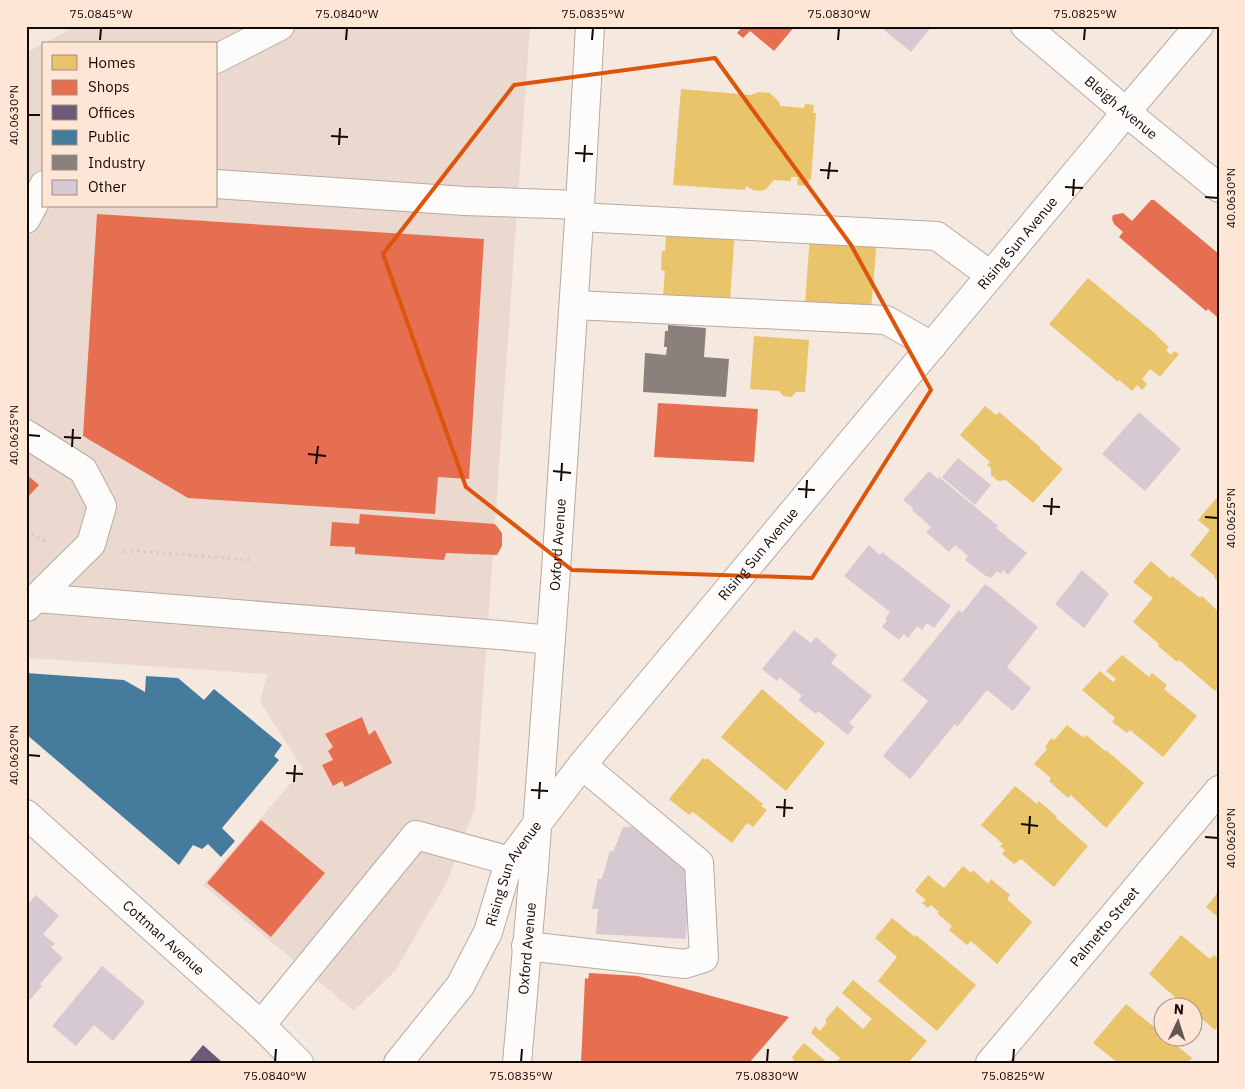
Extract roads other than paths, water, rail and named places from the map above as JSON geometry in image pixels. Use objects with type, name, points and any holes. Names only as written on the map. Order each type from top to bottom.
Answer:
[{"type":"street","points":[[218,58],[280,26]]},
{"type":"street","name":"Oxford Avenue","points":[[537,824],[574,305],[590,26]]},
{"type":"street","name":"Bleigh Avenue","points":[[1025,26],[1219,188]]},
{"type":"street","name":"Rising Sun Avenue","points":[[398,1063],[460,986],[522,865],[537,824],[582,765],[1199,26]]},
{"type":"street","points":[[218,184],[937,236],[990,275]]},
{"type":"street","points":[[26,218],[42,189]]},
{"type":"street","points":[[574,305],[886,320],[932,346]]},
{"type":"street","points":[[26,434],[83,470],[102,506],[91,544],[31,603]]},
{"type":"street","points":[[31,603],[551,640]]},
{"type":"street","points":[[526,946],[685,964],[704,958],[699,863],[582,765]]},
{"type":"street","name":"Palmetto Street","points":[[990,1063],[1219,790]]},
{"type":"street","name":"Cottman Avenue","points":[[26,814],[261,1025],[299,1063]]},
{"type":"street","points":[[261,1025],[416,835],[522,865]]},
{"type":"street","name":"Oxford Avenue","points":[[517,1063],[526,946],[522,865]]}]
